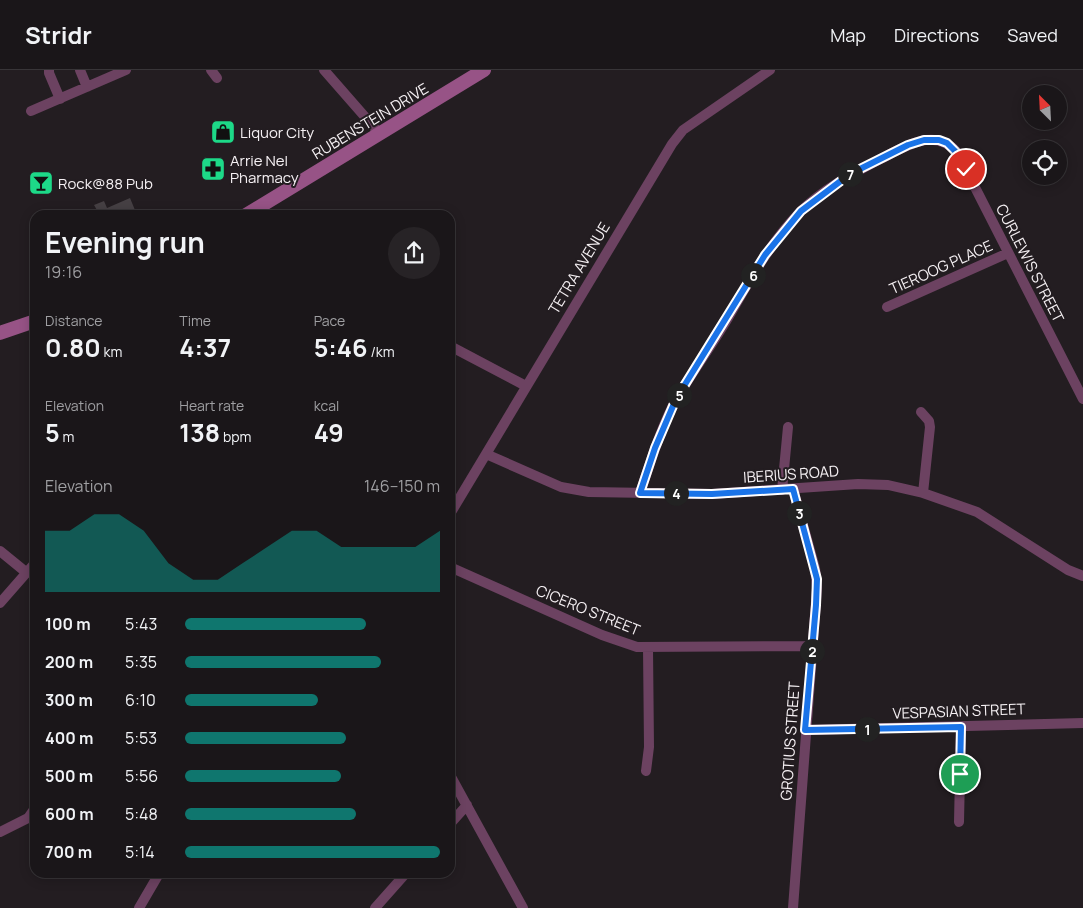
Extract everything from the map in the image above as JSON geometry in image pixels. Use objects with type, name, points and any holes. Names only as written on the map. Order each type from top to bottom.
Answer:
[{"type":"street","points":[[49,70],[60,99]]},
{"type":"street","points":[[80,70],[87,87]]},
{"type":"street","points":[[31,111],[126,70]]},
{"type":"street","points":[[324,70],[380,134]]},
{"type":"street","name":"TETRA AVENUE","points":[[455,506],[678,136],[770,70]]},
{"type":"street","name":"RUBENSTEIN DRIVE","points":[[254,210],[478,72]]},
{"type":"street","name":"CURLEWIS STREET","points":[[640,493],[655,448],[676,399],[765,255],[786,228],[801,211],[850,174],[908,145],[924,140],[939,140],[947,143],[956,152],[1083,399]]},
{"type":"street","name":"TIEROOG PLACE","points":[[887,307],[1008,253]]},
{"type":"street","points":[[0,333],[30,322]]},
{"type":"street","points":[[455,349],[526,386]]},
{"type":"street","points":[[921,412],[929,421],[930,427],[923,493]]},
{"type":"street","points":[[787,490],[788,427]]},
{"type":"street","name":"IBERIUS ROAD","points":[[486,454],[543,481],[574,491],[712,494],[874,483],[888,485],[923,493],[977,512],[1068,570],[1083,576]]},
{"type":"street","name":"GROTIUS STREET","points":[[787,490],[817,579],[793,908]]},
{"type":"street","points":[[0,551],[27,573]]},
{"type":"street","points":[[0,603],[30,569]]},
{"type":"street","name":"CICERO STREET","points":[[455,569],[624,644],[648,648],[812,646]]},
{"type":"street","points":[[646,771],[649,747],[648,648]]},
{"type":"street","name":"VESPASIAN STREET","points":[[805,730],[1083,723]]},
{"type":"street","points":[[959,822],[961,727]]},
{"type":"street","points":[[455,784],[523,908]]},
{"type":"street","points":[[455,818],[466,805]]},
{"type":"street","points":[[0,832],[28,818],[30,815]]},
{"type":"street","points":[[139,908],[156,878]]},
{"type":"street","points":[[375,908],[401,878]]},
{"type":"building","points":[[130,198],[135,210],[97,210],[94,205],[104,201],[107,208]]},
{"type":"place","name":"Liquor City","points":[[223,132]]},
{"type":"place","name":"Arrie Nel Pharmacy","points":[[213,169]]},
{"type":"place","name":"Rock@88 Pub","points":[[41,183]]},
{"type":"route","points":[[960,774],[961,727],[805,730],[817,579],[793,489],[712,494],[640,493],[655,448],[676,399],[721,330],[765,255],[801,211],[850,174],[908,145],[924,140],[939,140],[947,143],[956,152],[966,169]]}]
